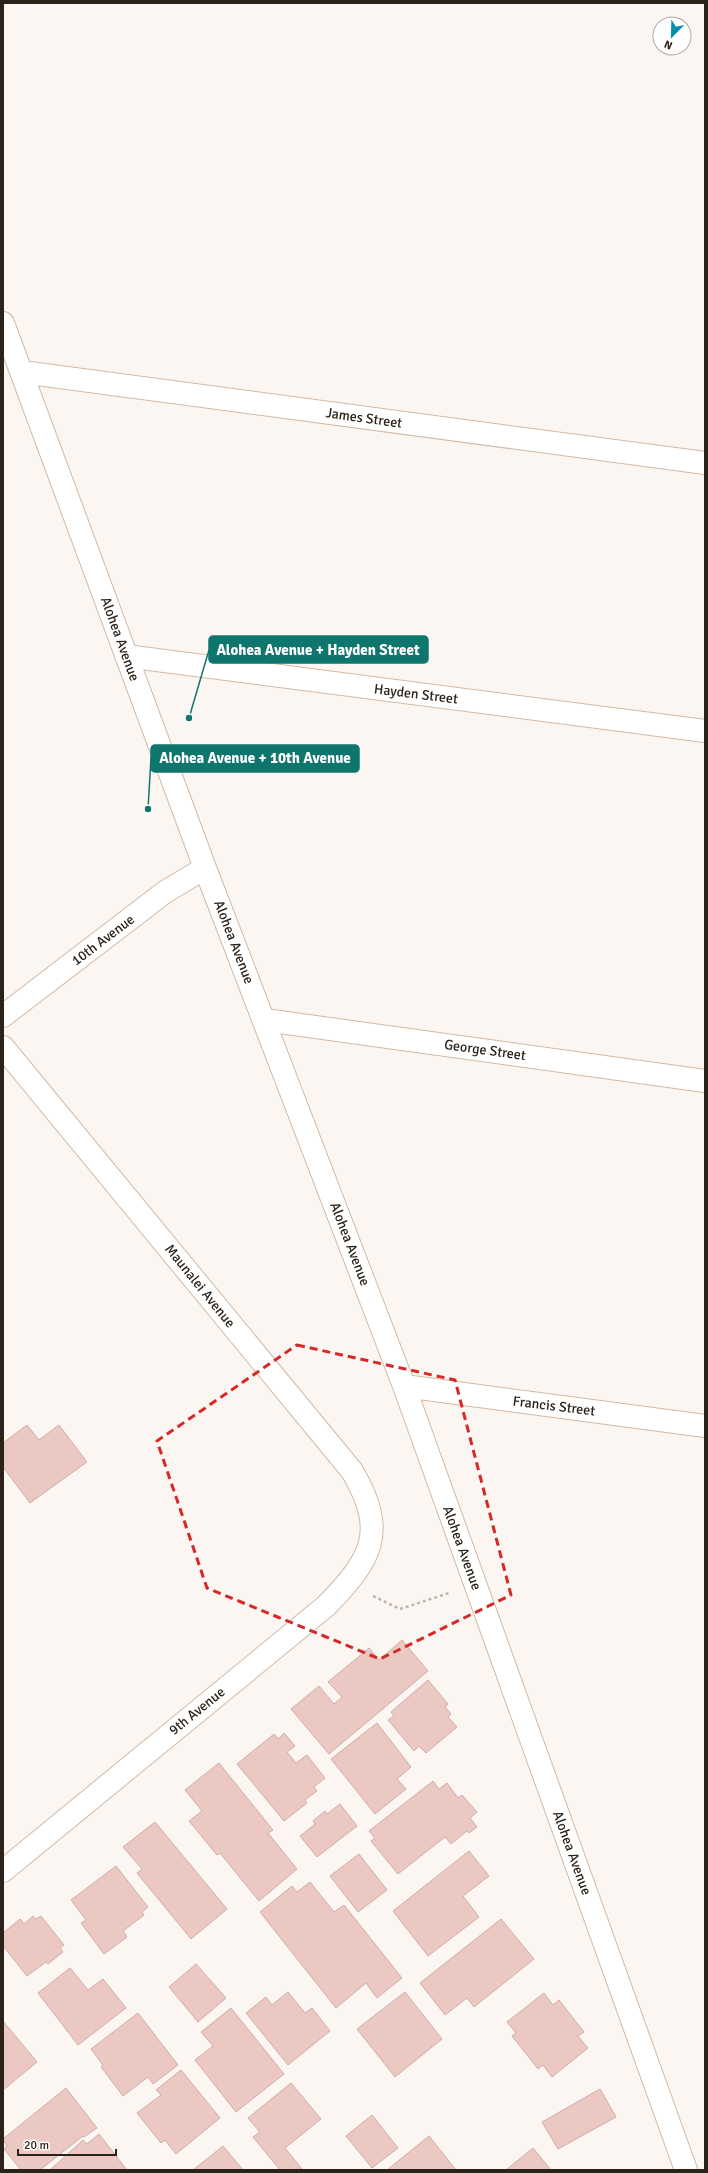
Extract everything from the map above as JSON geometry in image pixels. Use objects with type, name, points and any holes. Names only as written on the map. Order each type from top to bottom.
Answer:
[{"type":"street","name":"Alohea Avenue","points":[[3,323],[205,868],[265,1020],[404,1386],[686,2170]]},
{"type":"street","name":"James Street","points":[[22,372],[705,463]]},
{"type":"street","name":"Hayden Street","points":[[126,656],[705,731]]},
{"type":"street","name":"10th Avenue","points":[[3,1016],[166,892],[205,868]]},
{"type":"street","name":"George Street","points":[[265,1020],[705,1081]]},
{"type":"street","name":"Maunalei Avenue","points":[[3,1047],[352,1471],[367,1500],[372,1515],[372,1536]]},
{"type":"street","name":"Francis Street","points":[[404,1386],[705,1426]]},
{"type":"street","name":"9th Avenue","points":[[3,1871],[326,1606],[347,1584],[364,1562],[372,1536]]},
{"type":"path","points":[[400,1609],[475,1584]]},
{"type":"highlighted area","points":[[297,1345],[455,1380],[511,1595],[380,1659],[207,1588],[157,1441]]},
{"type":"building","points":[[27,1425],[39,1440],[59,1425],[87,1462],[30,1503],[3,1467],[3,1443]]},
{"type":"building","points":[[402,1640],[428,1671],[329,1754],[291,1709],[319,1686],[334,1704],[342,1697],[328,1682],[369,1648],[379,1660]]},
{"type":"building","points":[[428,1680],[448,1704],[445,1707],[451,1714],[448,1717],[457,1727],[426,1753],[419,1746],[414,1751],[388,1720],[394,1716],[391,1712]]},
{"type":"building","points":[[377,1723],[411,1767],[397,1779],[406,1789],[375,1814],[331,1759]]},
{"type":"building","points":[[284,1733],[295,1746],[287,1752],[296,1763],[307,1755],[325,1778],[314,1787],[317,1791],[305,1800],[307,1803],[284,1821],[237,1764],[274,1734],[278,1739]]},
{"type":"building","points":[[219,1763],[273,1830],[268,1833],[297,1869],[259,1901],[220,1853],[217,1855],[189,1821],[202,1811],[185,1790]]},
{"type":"building","points":[[433,1781],[439,1789],[447,1783],[458,1798],[462,1795],[477,1812],[470,1818],[477,1827],[469,1833],[467,1831],[451,1844],[445,1837],[398,1874],[371,1841],[375,1838],[369,1831]]},
{"type":"building","points":[[340,1804],[357,1826],[317,1857],[300,1836],[315,1824],[313,1821],[325,1811],[327,1814]]},
{"type":"building","points":[[155,1822],[227,1909],[191,1939],[137,1873],[142,1869],[123,1847]]},
{"type":"building","points":[[469,1851],[489,1876],[463,1896],[479,1917],[428,1956],[393,1911]]},
{"type":"building","points":[[359,1854],[387,1890],[358,1912],[330,1876]]},
{"type":"building","points":[[116,1866],[148,1907],[142,1912],[144,1915],[123,1931],[127,1937],[104,1954],[81,1923],[86,1920],[71,1900]]},
{"type":"building","points":[[310,1882],[334,1912],[344,1905],[402,1978],[377,1998],[366,1983],[336,2008],[260,1912],[292,1886],[297,1892]]},
{"type":"building","points":[[33,1916],[36,1919],[41,1916],[64,1945],[60,1948],[63,1952],[48,1964],[46,1962],[27,1976],[3,1946],[3,1933],[20,1919],[24,1924]]},
{"type":"building","points":[[501,1919],[534,1959],[474,2007],[467,1998],[445,2015],[420,1983]]},
{"type":"building","points":[[196,1964],[226,1998],[198,2022],[169,1987]]},
{"type":"building","points":[[70,1968],[88,1990],[103,1979],[126,2008],[78,2045],[38,1993]]},
{"type":"building","points":[[288,1992],[305,2013],[312,2008],[330,2031],[288,2065],[246,2013],[266,1997],[272,2005]]},
{"type":"building","points":[[405,1992],[442,2039],[395,2077],[357,2029]]},
{"type":"building","points":[[544,1993],[553,2005],[559,2000],[584,2032],[578,2036],[588,2048],[552,2077],[543,2065],[538,2069],[512,2036],[516,2033],[507,2022]]},
{"type":"building","points":[[231,2008],[284,2074],[236,2112],[195,2060],[213,2046],[201,2032]]},
{"type":"building","points":[[138,2013],[178,2065],[153,2084],[148,2077],[123,2096],[101,2067],[103,2065],[91,2049]]},
{"type":"building","points":[[3,2021],[37,2062],[3,2090]]},
{"type":"building","points":[[181,2070],[220,2118],[176,2154],[165,2140],[161,2143],[137,2113],[161,2095],[156,2090]]},
{"type":"building","points":[[291,2083],[321,2119],[285,2148],[302,2169],[280,2170],[253,2137],[260,2132],[248,2118]]},
{"type":"building","points":[[66,2088],[97,2128],[84,2137],[83,2136],[40,2170],[21,2170],[4,2149],[7,2146],[3,2139]]},
{"type":"building","points":[[600,2089],[616,2117],[558,2149],[542,2122]]},
{"type":"building","points":[[372,2115],[398,2148],[372,2168],[346,2136]]},
{"type":"building","points":[[99,2134],[127,2170],[50,2170],[83,2140],[87,2144]]},
{"type":"building","points":[[429,2136],[456,2170],[387,2170]]},
{"type":"building","points":[[223,2146],[243,2170],[193,2170]]},
{"type":"building","points":[[533,2148],[551,2170],[506,2170]]},
{"type":"place","name":"Alohea Avenue + Hayden Street","points":[[189,718]]},
{"type":"place","name":"Alohea Avenue + 10th Avenue","points":[[148,809]]}]
